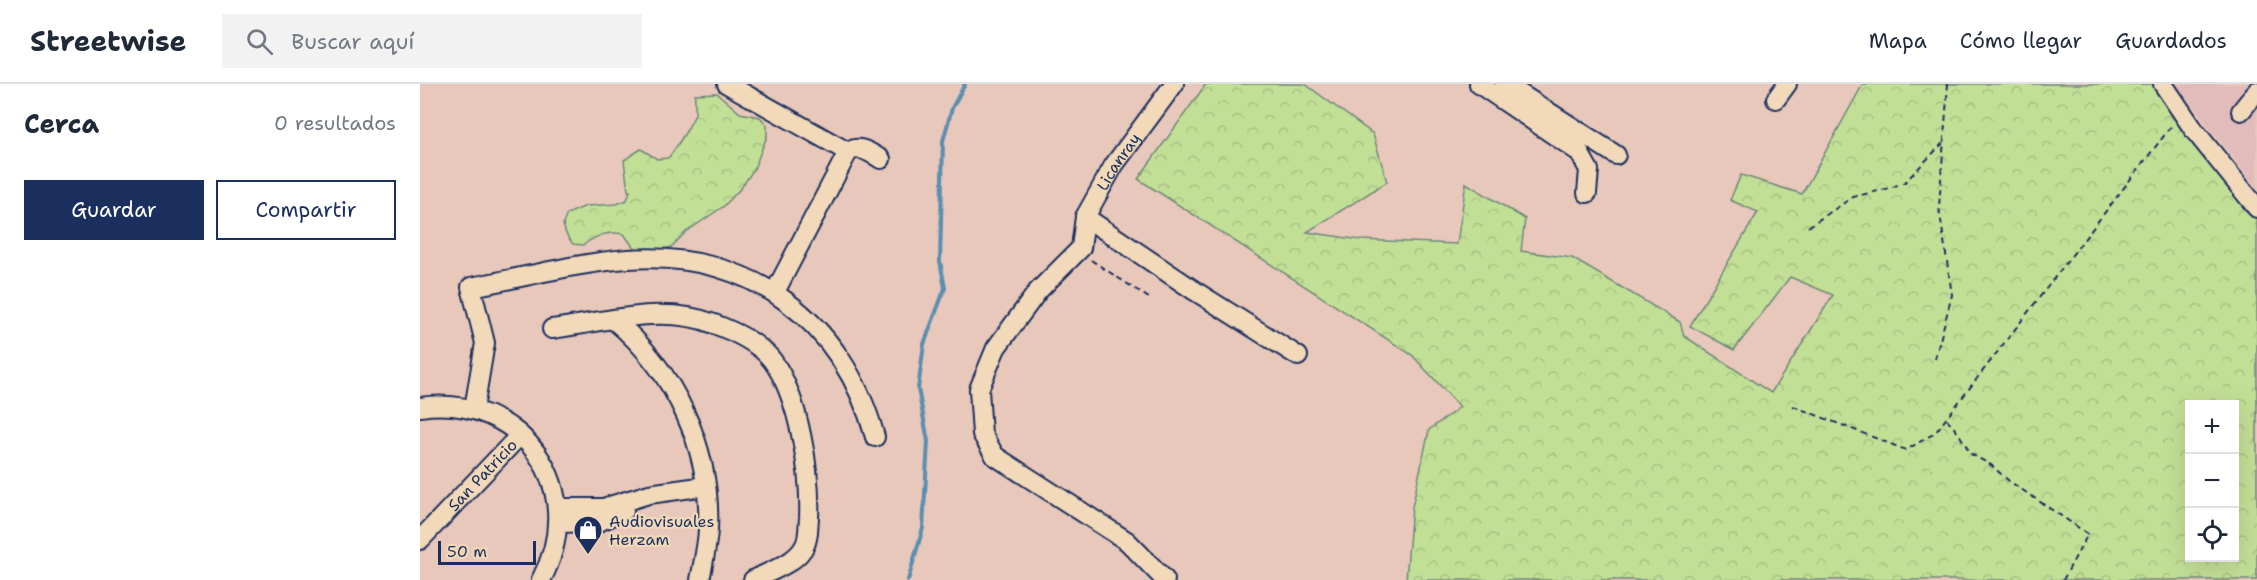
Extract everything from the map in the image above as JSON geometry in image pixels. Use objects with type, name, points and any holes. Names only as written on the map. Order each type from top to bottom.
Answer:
[{"type":"street","points":[[727,84],[848,152]]},
{"type":"street","name":"Licanray","points":[[1081,248],[1085,217],[1114,165],[1174,84]]},
{"type":"street","points":[[1479,84],[1579,152],[1589,170],[1587,193]]},
{"type":"street","points":[[1505,84],[1616,155]]},
{"type":"street","points":[[1776,99],[1787,84]]},
{"type":"street","points":[[2163,84],[2257,208]]},
{"type":"street","points":[[2241,111],[2257,91]]},
{"type":"street","points":[[775,292],[848,152],[854,148],[860,148],[881,159]]},
{"type":"street","points":[[1085,217],[1195,291],[1298,356]]},
{"type":"street","points":[[1081,248],[1038,291],[996,348],[979,389],[982,434],[995,456],[1127,541],[1165,580]]},
{"type":"street","points":[[474,409],[485,343],[471,287],[626,259],[691,261],[743,275],[775,292],[805,316],[831,345],[864,400],[875,437]]},
{"type":"street","points":[[552,329],[655,314],[695,318],[726,329],[755,346],[772,360],[792,404],[807,460],[810,496],[808,534],[805,545],[796,557],[753,580]]},
{"type":"street","points":[[614,320],[624,339],[667,393],[688,443],[701,487],[708,530],[700,580]]},
{"type":"street","points":[[420,407],[447,405],[474,409],[498,419],[530,445],[546,468],[554,488],[558,516],[553,553],[541,580]]},
{"type":"street","name":"San Patricio","points":[[420,540],[520,435]]},
{"type":"street","points":[[558,516],[598,522],[626,510],[635,499],[672,490],[701,487]]},
{"type":"street","points":[[692,580],[699,533],[701,487]]},
{"type":"path","points":[[1935,359],[1952,295],[1939,207],[1948,84]]},
{"type":"path","points":[[1792,406],[1906,450],[1935,433],[2182,112]]},
{"type":"path","points":[[1808,227],[1853,197],[1905,182],[1943,143]]},
{"type":"path","points":[[1081,248],[1087,258],[1152,300]]},
{"type":"path","points":[[1947,418],[1971,454],[1991,465],[2009,481],[2088,534],[2063,580]]},
{"type":"shaded area","points":[[2176,84],[2257,84],[2257,189]]},
{"type":"green space","points":[[1206,84],[1305,84],[1373,134],[1387,182],[1307,232],[1361,240],[1457,244],[1466,183],[1525,219],[1521,251],[1572,258],[1680,322],[1684,336],[1771,393],[1833,295],[1790,277],[1734,350],[1690,326],[1758,212],[1730,200],[1741,175],[1802,194],[1863,84],[2153,84],[2185,129],[2257,220],[2257,580],[1406,580],[1412,507],[1429,430],[1460,407],[1412,355],[1138,179]]},
{"type":"green space","points":[[717,93],[740,113],[760,117],[767,125],[767,136],[754,169],[741,188],[724,206],[686,232],[671,247],[658,251],[636,251],[624,234],[618,233],[602,235],[583,245],[573,244],[563,224],[567,214],[586,206],[617,204],[627,200],[630,191],[628,191],[624,160],[641,149],[657,159],[668,158],[694,116],[695,94]]},
{"type":"waterway","points":[[908,580],[923,528],[928,441],[918,389],[924,344],[945,288],[940,261],[943,141],[952,108],[965,84]]},
{"type":"place","name":"Audiovisuales Herzam","points":[[588,556]]}]
